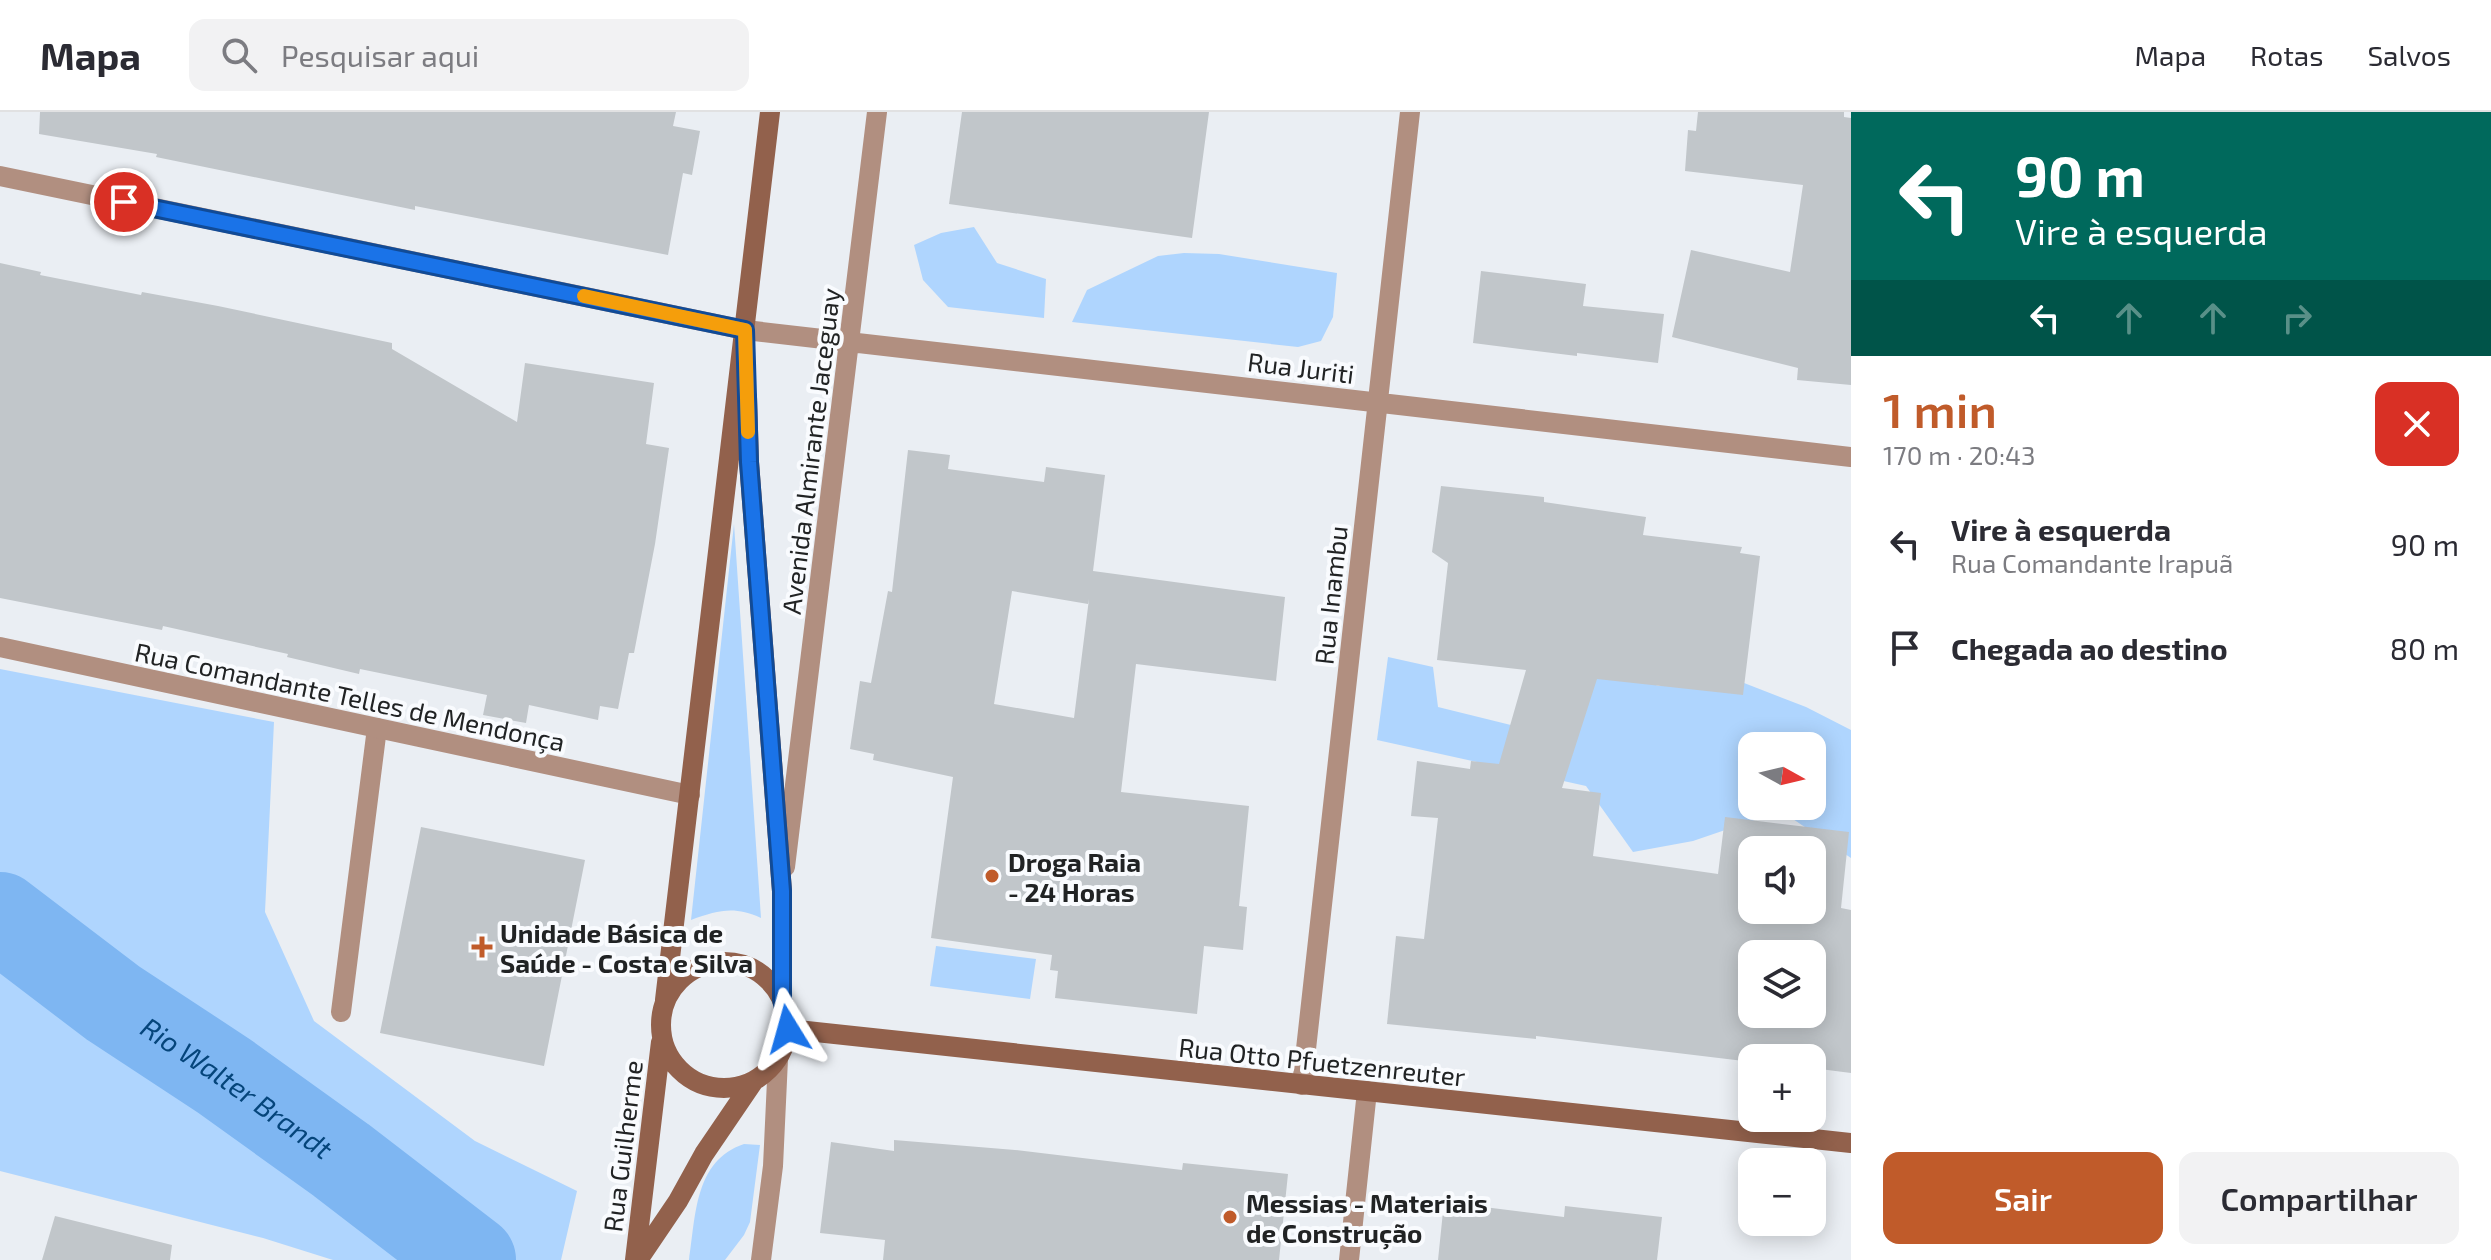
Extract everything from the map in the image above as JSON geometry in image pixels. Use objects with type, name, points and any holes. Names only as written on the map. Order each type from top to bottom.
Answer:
[{"type":"main road","name":"Avenida Almirante Jaceguay","points":[[665,1000],[770,112]]},
{"type":"main road","name":"Avenida Almirante Jaceguay","points":[[745,330],[749,462],[782,891],[782,999]]},
{"type":"main road","points":[[712,962],[733,962],[754,968],[770,981],[782,999],[788,1029],[785,1045],[767,1072],[753,1082],[734,1088],[715,1088],[696,1083],[680,1072],[668,1056],[661,1038],[665,1000],[676,982],[693,969],[712,962]]},
{"type":"main road","name":"Rua Otto Pfuetzenreuter","points":[[788,1029],[1851,1143]]},
{"type":"main road","name":"Rua Guilherme","points":[[637,1260],[661,1038]]},
{"type":"main road","name":"Rua Guilherme","points":[[637,1260],[753,1082]]},
{"type":"street","name":"Avenida Almirante Jaceguay","points":[[782,891],[877,112]]},
{"type":"street","name":"Rua Inambu","points":[[1302,1085],[1410,112]]},
{"type":"street","name":"Rua Juriti","points":[[0,176],[745,330],[1851,457]]},
{"type":"street","name":"Rua Comandante Telles de Mendonça","points":[[0,647],[690,795]]},
{"type":"street","points":[[341,1012],[377,728]]},
{"type":"street","points":[[761,1260],[773,1166],[778,1059]]},
{"type":"street","points":[[1349,1260],[1367,1091]]},
{"type":"shaded area","points":[[974,227],[997,263],[1046,279],[1044,318],[948,307],[923,280],[914,245],[941,233]]},
{"type":"shaded area","points":[[1219,254],[1337,273],[1333,317],[1321,341],[1298,347],[1072,322],[1087,290],[1158,256]]},
{"type":"shaded area","points":[[734,524],[761,918],[726,911],[691,920]]},
{"type":"shaded area","points":[[1388,657],[1433,667],[1438,707],[1551,735],[1598,668],[1659,686],[1721,674],[1806,707],[1851,730],[1851,858],[1826,841],[1826,836],[1818,836],[1794,820],[1826,820],[1826,732],[1738,732],[1738,820],[1755,820],[1693,841],[1633,852],[1586,786],[1377,740]]},
{"type":"shaded area","points":[[0,669],[274,722],[265,912],[314,1021],[475,1141],[577,1191],[561,1260],[333,1260],[263,1238],[0,1171]]},
{"type":"shaded area","points":[[936,946],[1036,959],[1030,999],[930,986]]},
{"type":"shaded area","points":[[744,1144],[760,1145],[750,1222],[744,1235],[725,1260],[689,1260],[696,1208],[706,1177],[715,1163]]},
{"type":"building","points":[[40,112],[676,112],[673,126],[700,131],[692,175],[683,173],[668,255],[415,206],[415,210],[156,157],[157,154],[39,134]]},
{"type":"building","points":[[962,112],[1209,112],[1192,238],[949,204]]},
{"type":"building","points":[[1698,112],[1844,112],[1844,117],[1851,118],[1851,385],[1797,380],[1798,368],[1672,337],[1691,250],[1790,272],[1803,185],[1685,171],[1688,130],[1696,131]]},
{"type":"building","points":[[0,263],[41,272],[40,275],[218,306],[392,343],[392,349],[517,422],[525,363],[654,383],[646,444],[669,448],[634,653],[629,653],[618,709],[600,706],[598,720],[529,705],[526,723],[483,715],[487,695],[360,669],[359,674],[287,657],[288,654],[163,626],[162,630],[0,598]]},
{"type":"building","points":[[1481,271],[1586,284],[1583,306],[1664,314],[1658,363],[1473,343]]},
{"type":"building","points":[[908,450],[950,455],[948,469],[1044,482],[1046,467],[1105,475],[1093,571],[1285,597],[1276,681],[1136,664],[1121,792],[1249,806],[1239,906],[1247,907],[1243,950],[1204,946],[1197,1014],[1055,998],[1058,971],[1050,970],[1052,955],[931,938],[953,777],[873,760],[874,754],[850,749],[860,681],[871,683],[888,591],[892,592]],"holes":[[[1012,591],[1088,604],[1089,599],[1074,718],[994,704]]]},
{"type":"building","points":[[1441,486],[1544,497],[1544,502],[1646,517],[1643,535],[1742,547],[1740,553],[1760,556],[1743,695],[1597,679],[1562,788],[1601,793],[1593,856],[1718,874],[1725,817],[1849,832],[1841,908],[1851,910],[1851,1073],[1826,1070],[1826,1044],[1738,1044],[1738,1060],[1536,1036],[1536,1039],[1387,1024],[1396,936],[1424,939],[1438,818],[1411,816],[1417,761],[1470,769],[1471,761],[1499,764],[1526,670],[1437,660],[1448,563],[1432,552]]},
{"type":"building","name":"Unidade Básica de Saúde - Costa e Silva","points":[[421,827],[585,860],[544,1066],[380,1033]]},
{"type":"building","points":[[894,1140],[1015,1150],[1182,1170],[1183,1163],[1288,1174],[1279,1260],[883,1260],[885,1240],[820,1233],[831,1142],[894,1151]]},
{"type":"building","points":[[1444,1202],[1564,1217],[1565,1206],[1662,1217],[1657,1260],[1438,1260]]},
{"type":"building","points":[[55,1216],[172,1245],[170,1260],[42,1260]]},
{"type":"waterway","name":"Rio Walter Brandt","points":[[0,917],[113,1003],[224,1076],[341,1160],[471,1260]]},
{"type":"slow traffic","points":[[584,296],[745,330],[748,432]]},
{"type":"place","name":"Droga Raia - 24 Horas","points":[[992,876]]},
{"type":"place","name":"Unidade Básica de Saúde - Costa e Silva","points":[[482,947]]},
{"type":"place","name":"Messias - Materiais de Construção","points":[[1230,1217]]},
{"type":"route","points":[[124,202],[745,330],[749,462],[782,891],[782,999],[788,1029]]}]
